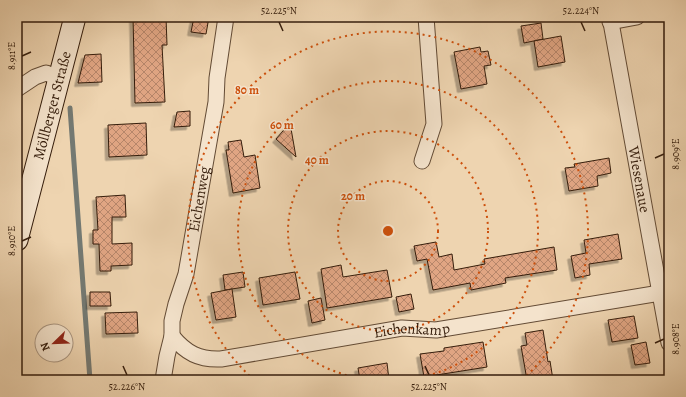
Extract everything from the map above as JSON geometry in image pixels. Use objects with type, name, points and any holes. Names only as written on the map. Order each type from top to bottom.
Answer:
[{"type":"street","name":"Möllberger Straße","points":[[17,240],[75,17]]},
{"type":"street","name":"Eichenweg","points":[[163,380],[172,336],[172,321],[186,274],[216,102],[217,78],[226,17]]},
{"type":"street","points":[[422,161],[434,124],[426,17]]},
{"type":"street","points":[[610,20],[637,17]]},
{"type":"street","name":"Wiesenaue","points":[[610,20],[669,343]]},
{"type":"street","points":[[17,89],[35,77],[46,74],[58,78]]},
{"type":"street","name":"Eichenkamp","points":[[172,336],[180,346],[199,357],[221,359],[402,328],[436,330],[660,293]]},
{"type":"building","points":[[133,17],[166,17],[167,45],[162,45],[165,102],[135,103]]},
{"type":"building","points":[[194,17],[209,17],[206,34],[191,32]]},
{"type":"building","points":[[541,23],[543,39],[524,43],[521,26]]},
{"type":"building","points":[[561,36],[565,62],[538,67],[534,41]]},
{"type":"building","points":[[480,47],[481,52],[488,51],[491,65],[484,66],[487,84],[461,89],[454,52]]},
{"type":"building","points":[[101,54],[102,82],[78,83],[85,55]]},
{"type":"building","points":[[190,111],[190,126],[174,127],[177,112]]},
{"type":"building","points":[[146,123],[147,155],[109,157],[108,125]]},
{"type":"building","points":[[290,123],[296,157],[276,139]]},
{"type":"building","points":[[241,140],[244,157],[255,155],[260,188],[233,193],[226,150],[229,150],[228,142]]},
{"type":"building","points":[[609,158],[611,173],[597,176],[598,186],[569,191],[565,168],[575,167],[574,164]]},
{"type":"building","points":[[125,195],[126,217],[112,217],[112,244],[132,243],[132,265],[111,266],[111,271],[100,271],[99,244],[93,244],[93,230],[98,230],[96,197]]},
{"type":"building","points":[[618,234],[622,259],[589,264],[590,275],[575,278],[571,256],[586,253],[584,240]]},
{"type":"building","points":[[436,242],[439,257],[452,254],[454,270],[485,264],[484,259],[554,247],[557,270],[505,278],[506,283],[471,290],[470,283],[433,290],[427,259],[417,261],[414,246]]},
{"type":"building","points":[[341,265],[343,277],[387,270],[392,297],[327,308],[321,269]]},
{"type":"building","points":[[243,272],[245,287],[225,290],[223,275]]},
{"type":"building","points":[[295,272],[300,299],[263,305],[259,278]]},
{"type":"building","points":[[232,289],[236,317],[216,320],[211,293]]},
{"type":"building","points":[[90,292],[110,292],[111,306],[90,306]]},
{"type":"building","points":[[411,294],[414,309],[399,312],[396,297]]},
{"type":"building","points":[[321,298],[325,320],[312,323],[308,301]]},
{"type":"building","points":[[137,312],[138,333],[106,334],[105,313]]},
{"type":"building","points":[[634,316],[638,338],[612,342],[608,320]]},
{"type":"building","points":[[543,330],[548,362],[550,361],[553,380],[527,380],[521,346],[527,345],[525,333]]},
{"type":"building","points":[[483,342],[487,367],[424,377],[420,354],[444,351],[444,348]]},
{"type":"building","points":[[646,342],[650,363],[635,365],[631,345]]},
{"type":"building","points":[[387,363],[389,380],[360,380],[358,368]]},
{"type":"waterway","points":[[70,108],[90,380]]}]
